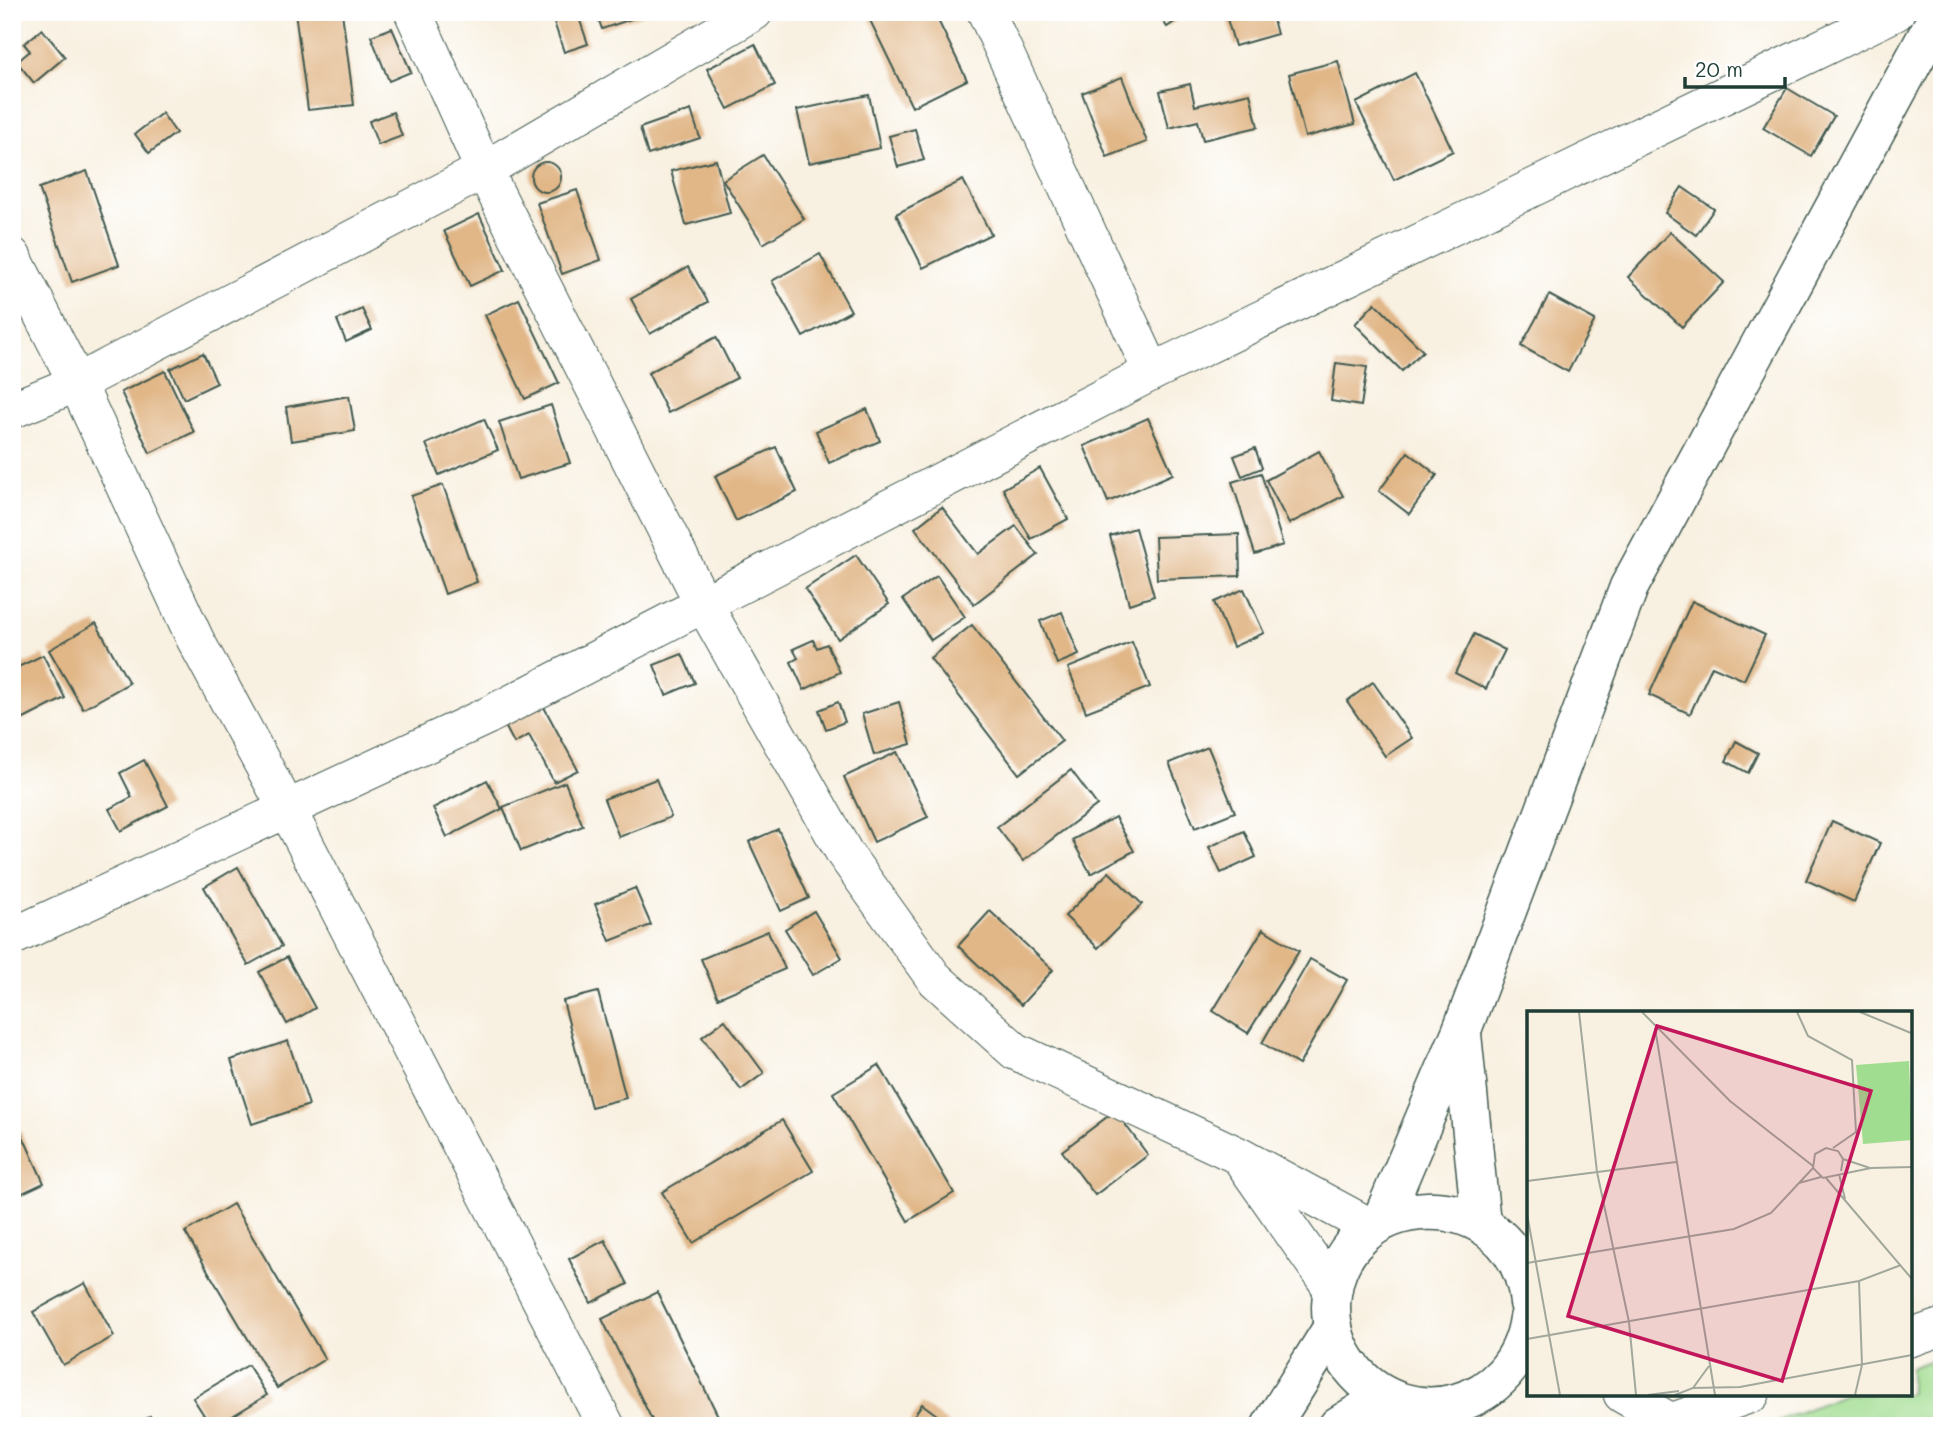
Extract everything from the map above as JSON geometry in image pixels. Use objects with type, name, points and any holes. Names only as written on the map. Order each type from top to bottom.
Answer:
[{"type":"highway","points":[[1376,1225],[1462,1030],[1629,587],[1940,12]]},
{"type":"highway","points":[[1462,1030],[1481,1223]]},
{"type":"highway","points":[[1272,1426],[1333,1308],[1340,1266],[1354,1245],[1376,1225],[1400,1214],[1420,1210],[1462,1214],[1481,1223],[1498,1236],[1511,1252],[1521,1271],[1527,1295]]},
{"type":"highway","points":[[1333,1308],[1342,1355],[1361,1380],[1401,1409]]},
{"type":"highway","points":[[1338,1426],[1401,1409],[1432,1409],[1499,1395],[1522,1348],[1527,1327]]},
{"type":"street","points":[[413,12],[484,170],[703,603],[845,854],[934,978],[1015,1051],[1239,1156],[1376,1225]]},
{"type":"street","points":[[12,410],[77,383],[484,170],[754,12]]},
{"type":"street","points":[[986,12],[1152,372]]},
{"type":"street","points":[[12,937],[486,716],[1152,372],[1896,12]]},
{"type":"street","points":[[12,256],[77,383],[195,639],[287,809],[606,1426]]},
{"type":"street","points":[[1239,1156],[1333,1308]]},
{"type":"street","points":[[1912,1337],[1942,1327]]},
{"type":"street","points":[[1626,1396],[1671,1422],[1745,1396]]},
{"type":"green space","points":[[1942,1356],[1942,1426],[1766,1426],[1840,1396],[1912,1396],[1912,1367]]},
{"type":"building","points":[[295,12],[342,12],[354,105],[308,110]]},
{"type":"building","points":[[577,12],[588,44],[564,52],[553,19]]},
{"type":"building","points":[[596,12],[642,12],[643,15],[602,29]]},
{"type":"building","points":[[866,12],[934,12],[967,80],[912,107]]},
{"type":"building","points":[[1157,12],[1189,12],[1167,27]]},
{"type":"building","points":[[1225,12],[1271,12],[1277,34],[1235,46]]},
{"type":"building","points":[[392,28],[411,72],[389,81],[371,36]]},
{"type":"building","points":[[42,29],[65,57],[34,83],[17,62],[30,51],[24,44]]},
{"type":"building","points":[[755,44],[775,85],[728,109],[707,69]]},
{"type":"building","points":[[1338,61],[1355,124],[1305,137],[1289,74]]},
{"type":"building","points":[[1415,73],[1453,151],[1394,180],[1356,103]]},
{"type":"building","points":[[1122,77],[1147,142],[1107,157],[1082,93]]},
{"type":"building","points":[[1190,84],[1195,106],[1250,93],[1258,127],[1203,140],[1198,121],[1169,128],[1160,91]]},
{"type":"building","points":[[1787,88],[1834,116],[1811,156],[1763,128]]},
{"type":"building","points":[[869,95],[880,148],[809,163],[797,110]]},
{"type":"building","points":[[691,110],[700,138],[648,155],[640,128]]},
{"type":"building","points":[[393,112],[402,136],[378,145],[369,121]]},
{"type":"building","points":[[162,113],[176,133],[149,153],[135,134]]},
{"type":"building","points":[[915,129],[924,160],[898,167],[889,136]]},
{"type":"building","points":[[763,155],[804,219],[763,244],[723,180]]},
{"type":"building","points":[[716,160],[730,213],[686,225],[671,171]]},
{"type":"building","points":[[546,162],[557,166],[561,177],[557,188],[546,192],[535,188],[531,177],[535,166]]},
{"type":"building","points":[[87,171],[119,265],[72,282],[39,188]]},
{"type":"building","points":[[963,180],[991,234],[923,268],[896,214]]},
{"type":"building","points":[[1682,187],[1714,209],[1696,235],[1665,213]]},
{"type":"building","points":[[577,190],[601,260],[562,274],[537,203]]},
{"type":"building","points":[[479,214],[505,270],[470,286],[444,231]]},
{"type":"building","points":[[1670,232],[1724,282],[1682,327],[1628,277]]},
{"type":"building","points":[[820,254],[851,311],[803,337],[772,281]]},
{"type":"building","points":[[688,267],[708,302],[650,334],[631,299]]},
{"type":"building","points":[[1549,295],[1595,320],[1568,372],[1521,346]]},
{"type":"building","points":[[519,299],[559,383],[525,399],[485,315]]},
{"type":"building","points":[[1375,303],[1423,351],[1402,371],[1355,324]]},
{"type":"building","points":[[362,309],[372,330],[346,342],[337,320]]},
{"type":"building","points":[[716,337],[737,378],[668,413],[648,373]]},
{"type":"building","points":[[203,353],[217,383],[184,399],[170,369]]},
{"type":"building","points":[[1336,363],[1367,367],[1361,406],[1331,401]]},
{"type":"building","points":[[165,371],[194,432],[150,453],[121,392]]},
{"type":"building","points":[[349,396],[355,431],[291,441],[286,407]]},
{"type":"building","points":[[551,405],[570,463],[518,479],[499,422]]},
{"type":"building","points":[[867,409],[880,441],[829,463],[816,431]]},
{"type":"building","points":[[1148,418],[1173,474],[1108,502],[1084,446]]},
{"type":"building","points":[[484,419],[498,450],[439,475],[426,444]]},
{"type":"building","points":[[776,447],[797,492],[736,521],[715,476]]},
{"type":"building","points":[[1255,448],[1262,468],[1242,476],[1234,456]]},
{"type":"building","points":[[1319,451],[1343,496],[1289,524],[1266,480]]},
{"type":"building","points":[[1408,452],[1437,475],[1409,514],[1379,491]]},
{"type":"building","points":[[1040,468],[1068,519],[1031,539],[1003,489]]},
{"type":"building","points":[[1261,473],[1283,545],[1255,554],[1232,482]]},
{"type":"building","points":[[443,485],[477,582],[445,594],[411,496]]},
{"type":"building","points":[[942,507],[978,554],[1016,526],[1038,555],[974,604],[915,528]]},
{"type":"building","points":[[1135,528],[1154,596],[1129,604],[1110,536]]},
{"type":"building","points":[[1239,534],[1240,576],[1157,579],[1155,537]]},
{"type":"building","points":[[856,555],[889,604],[838,639],[805,589]]},
{"type":"building","points":[[937,576],[965,617],[931,640],[903,599]]},
{"type":"building","points":[[1244,589],[1264,633],[1233,647],[1214,602]]},
{"type":"building","points":[[1692,601],[1765,635],[1744,680],[1712,666],[1690,714],[1649,695]]},
{"type":"building","points":[[1062,612],[1079,655],[1057,664],[1040,621]]},
{"type":"building","points":[[96,623],[129,683],[83,709],[49,650]]},
{"type":"building","points":[[972,625],[1062,741],[1019,774],[930,658]]},
{"type":"building","points":[[1474,634],[1505,650],[1486,689],[1455,673]]},
{"type":"building","points":[[813,640],[817,648],[827,644],[840,672],[804,690],[791,662],[798,658],[793,649]]},
{"type":"building","points":[[1132,642],[1150,687],[1086,712],[1068,668]]},
{"type":"building","points":[[682,654],[695,683],[666,695],[654,665]]},
{"type":"building","points":[[43,655],[65,698],[12,725],[12,670]]},
{"type":"building","points":[[1373,682],[1412,738],[1385,756],[1347,701]]},
{"type":"building","points":[[538,696],[578,770],[554,782],[529,735],[514,743],[500,716]]},
{"type":"building","points":[[838,702],[845,722],[826,729],[819,710]]},
{"type":"building","points":[[899,702],[911,744],[874,755],[862,714]]},
{"type":"building","points":[[1736,741],[1758,753],[1748,773],[1726,761]]},
{"type":"building","points":[[1208,747],[1235,812],[1195,828],[1169,763]]},
{"type":"building","points":[[897,752],[928,817],[874,842],[844,777]]},
{"type":"building","points":[[144,760],[168,806],[121,831],[109,809],[132,797],[120,773]]},
{"type":"building","points":[[1071,770],[1097,805],[1023,861],[997,827]]},
{"type":"building","points":[[656,779],[671,817],[619,837],[604,799]]},
{"type":"building","points":[[487,780],[502,809],[447,837],[433,808]]},
{"type":"building","points":[[565,782],[583,826],[521,851],[503,807]]},
{"type":"building","points":[[1115,817],[1134,851],[1091,874],[1072,840]]},
{"type":"building","points":[[1832,821],[1880,843],[1854,902],[1806,880]]},
{"type":"building","points":[[778,829],[809,898],[781,911],[749,842]]},
{"type":"building","points":[[1244,831],[1256,857],[1221,873],[1209,847]]},
{"type":"building","points":[[238,867],[282,946],[248,965],[204,887]]},
{"type":"building","points":[[1109,872],[1142,904],[1098,948],[1065,916]]},
{"type":"building","points":[[635,888],[651,925],[610,941],[595,904]]},
{"type":"building","points":[[814,911],[842,958],[813,975],[785,929]]},
{"type":"building","points":[[990,911],[1053,970],[1021,1005],[958,946]]},
{"type":"building","points":[[1263,929],[1299,951],[1248,1033],[1213,1011]]},
{"type":"building","points":[[768,931],[785,969],[718,998],[701,959]]},
{"type":"building","points":[[287,957],[315,1008],[287,1024],[259,972]]},
{"type":"building","points":[[1310,959],[1347,980],[1299,1065],[1262,1043]]},
{"type":"building","points":[[598,992],[626,1098],[591,1107],[563,1001]]},
{"type":"building","points":[[725,1020],[764,1073],[741,1090],[702,1037]]},
{"type":"building","points":[[288,1041],[309,1105],[252,1124],[231,1060]]},
{"type":"building","points":[[879,1065],[954,1193],[908,1221],[833,1093]]},
{"type":"building","points":[[1115,1111],[1148,1155],[1095,1195],[1062,1151]]},
{"type":"building","points":[[782,1120],[813,1171],[693,1243],[662,1192]]},
{"type":"building","points":[[17,1123],[44,1183],[12,1198],[12,1125]]},
{"type":"building","points":[[233,1204],[325,1359],[277,1388],[185,1232]]},
{"type":"building","points":[[605,1240],[628,1284],[591,1303],[569,1259]]},
{"type":"building","points":[[85,1283],[114,1336],[63,1365],[33,1312]]},
{"type":"building","points":[[657,1292],[723,1426],[655,1426],[602,1319]]},
{"type":"building","points":[[248,1365],[267,1395],[216,1426],[211,1426],[193,1398]]},
{"type":"building","points":[[922,1404],[952,1426],[907,1426]]},
{"type":"building","points":[[150,1416],[156,1426],[135,1426]]}]
